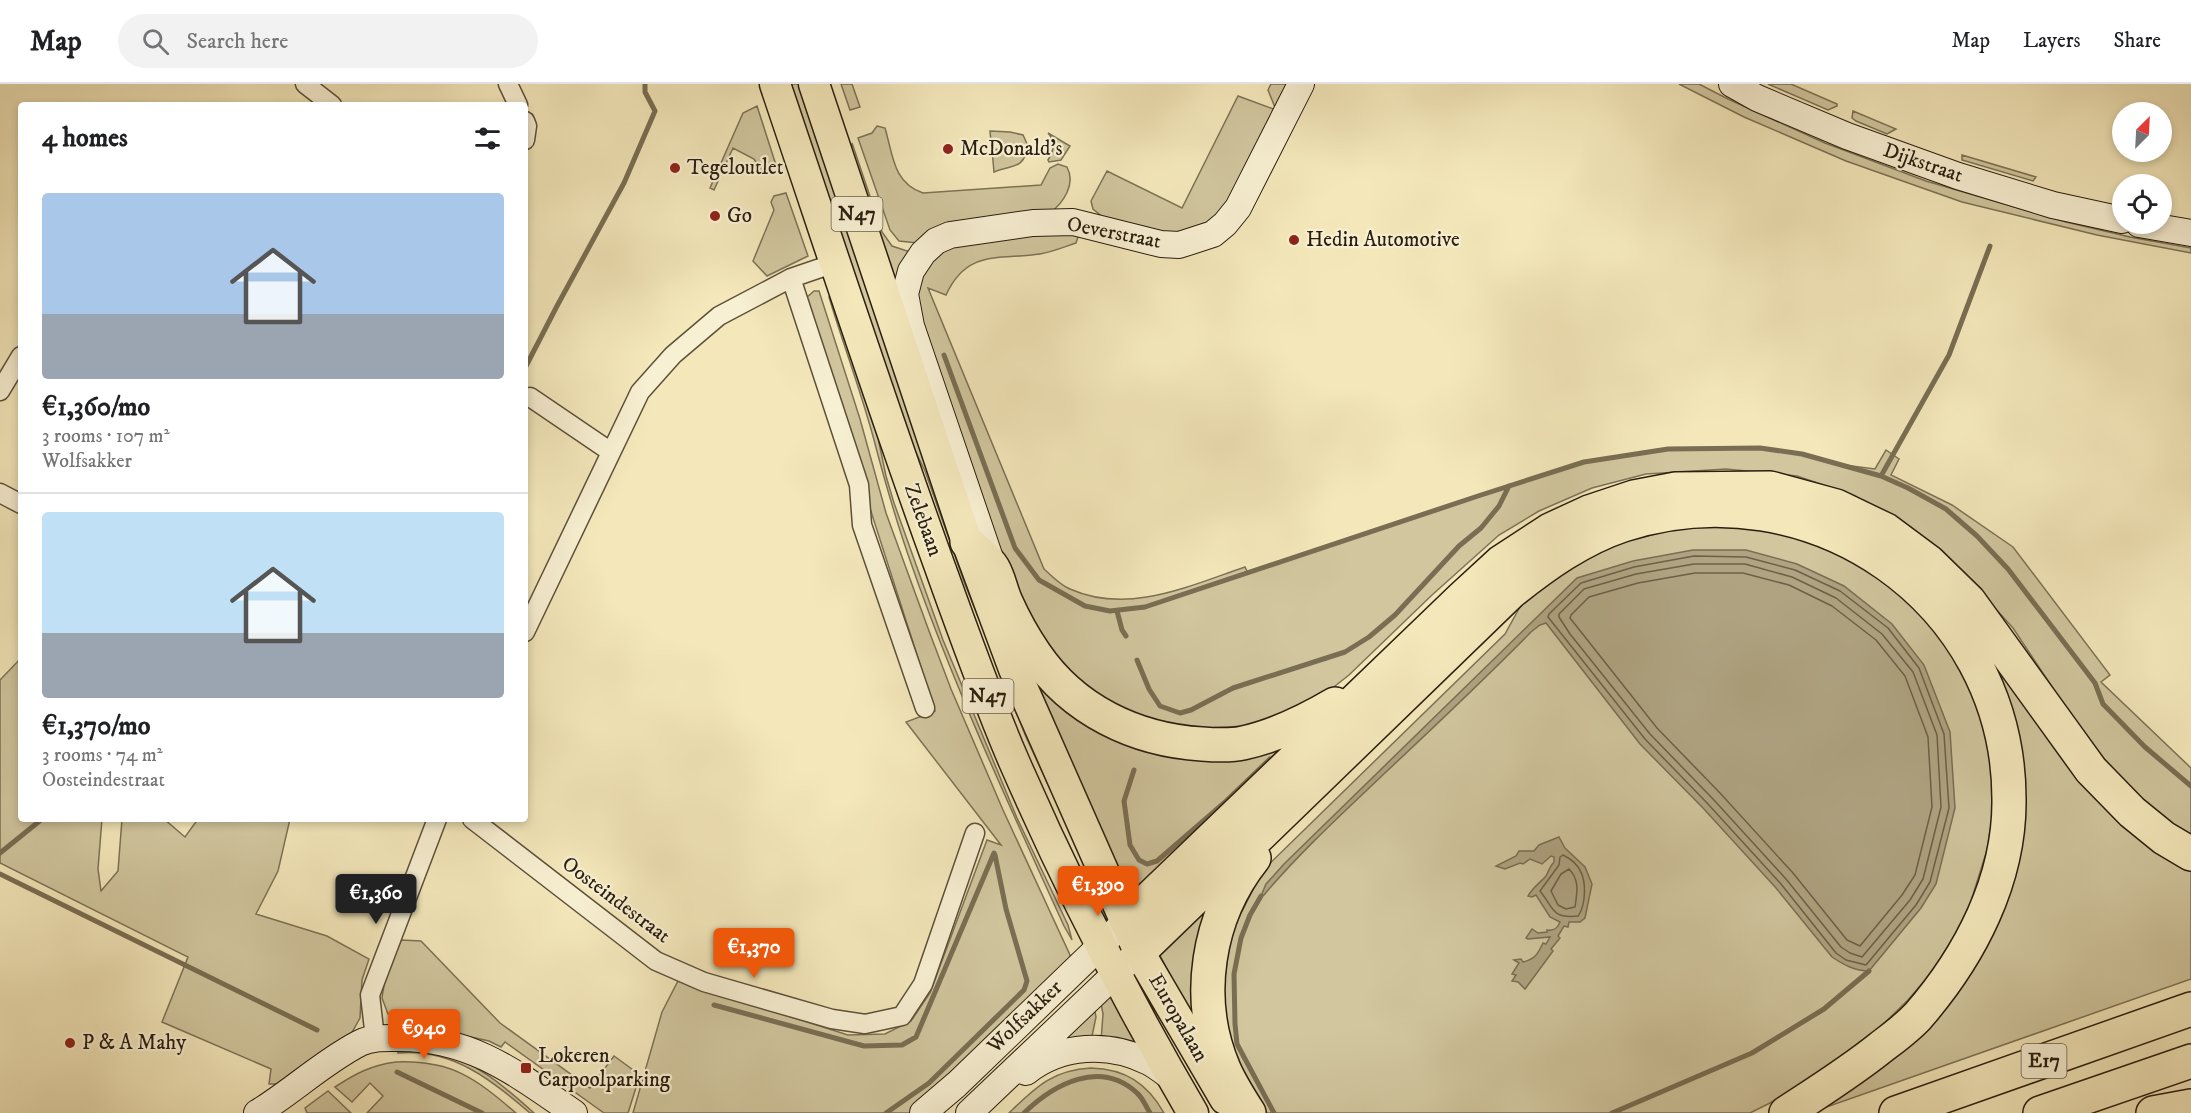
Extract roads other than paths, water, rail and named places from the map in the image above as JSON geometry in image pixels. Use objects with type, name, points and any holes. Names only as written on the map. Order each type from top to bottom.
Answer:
[{"type":"highway","points":[[1126,921],[1502,562],[1550,530],[1589,512],[1634,497],[1676,489],[1770,488],[1836,506],[1886,530],[1929,562],[1969,602],[2091,771],[2132,812],[2164,838],[2191,854]]},
{"type":"highway","points":[[1139,952],[1511,592],[1562,555],[1591,538],[1622,525],[1653,517],[1694,511],[1728,510],[1772,515],[1816,527],[1852,542],[1900,573],[1938,608],[1962,640],[1982,676],[2000,721],[2008,764],[2010,801],[2004,851],[1990,900],[1971,940],[1943,985],[1916,1018],[1848,1073],[1786,1113]]},
{"type":"highway","points":[[967,542],[993,567],[1006,602],[1035,654],[1049,673],[1068,692],[1091,710],[1112,722],[1160,738],[1212,745],[1241,743],[1273,734],[1305,722],[1335,704],[1480,568],[1529,532],[1550,530]]},
{"type":"highway","points":[[1249,1113],[1234,1089],[1221,1060],[1207,1000],[1212,946],[1220,919],[1232,892],[1245,870],[1267,843],[1489,628],[1511,592]]},
{"type":"highway","name":"E17","points":[[1896,1113],[2191,1009]]},
{"type":"highway","name":"E17","points":[[2040,1113],[2191,1060]]},
{"type":"highway","points":[[2153,1113],[2191,1106]]},
{"type":"main road","name":"Zelebaan","points":[[775,84],[894,440],[987,695],[1012,758],[1100,945]]},
{"type":"main road","name":"Zelebaan","points":[[814,84],[967,542],[1014,669],[1126,921]]},
{"type":"main road","name":"Europalaan","points":[[1126,921],[1139,952],[1233,1113]]},
{"type":"main road","name":"Europalaan","points":[[1100,945],[1193,1113]]},
{"type":"street","points":[[305,84],[328,102]]},
{"type":"street","points":[[508,84],[517,102]]},
{"type":"street","name":"Oeverstraat","points":[[993,567],[911,327],[905,294],[911,271],[923,253],[936,242],[950,235],[1046,222],[1073,222],[1161,244],[1179,245],[1213,234],[1238,208],[1301,84]]},
{"type":"street","name":"Dijkstraat","points":[[1732,84],[1757,98],[1847,136],[1958,176],[2053,205],[2112,218]]},
{"type":"street","points":[[2172,230],[2191,233]]},
{"type":"street","points":[[528,626],[640,392],[674,355],[719,316],[791,278],[836,263]]},
{"type":"street","points":[[791,278],[859,485],[862,525],[925,708]]},
{"type":"street","points":[[0,391],[18,361]]},
{"type":"street","points":[[530,397],[611,452]]},
{"type":"street","points":[[0,493],[18,502]]},
{"type":"street","points":[[375,1038],[370,995],[436,822]]},
{"type":"street","name":"Oosteindestraat","points":[[476,822],[656,961],[704,982],[750,997],[832,1019],[865,1024],[902,1016],[923,984],[975,833]]},
{"type":"street","name":"Wolfsakker","points":[[923,1113],[957,1084],[1126,921]]},
{"type":"street","name":"Wolfsakker","points":[[969,1113],[1139,952]]},
{"type":"street","points":[[257,1113],[347,1051],[362,1042],[375,1038],[432,1039],[454,1044],[513,1071],[574,1113]]},
{"type":"street","name":"Wolfsakker","points":[[982,1113],[1037,1064],[1072,1050],[1094,1049],[1123,1053],[1150,1063],[1172,1078]]},
{"type":"street","points":[[479,1054],[508,1082],[546,1113]]},
{"type":"water","points":[[1693,550],[1746,550],[1797,564],[1844,586],[1892,624],[1924,665],[1950,732],[1955,808],[1936,884],[1921,908],[1869,971],[1850,967],[1832,957],[1776,888],[1703,808],[1640,744],[1546,623],[1531,632],[1323,832],[1261,896],[1266,884],[1284,864],[1577,578],[1633,561]]},
{"type":"water","points":[[1559,837],[1565,848],[1585,867],[1592,884],[1585,918],[1580,922],[1569,922],[1568,927],[1564,926],[1558,936],[1560,938],[1551,949],[1553,951],[1525,989],[1518,982],[1512,981],[1516,975],[1512,974],[1519,963],[1514,960],[1521,959],[1523,962],[1531,959],[1550,937],[1526,938],[1532,929],[1538,933],[1547,932],[1557,927],[1560,922],[1550,917],[1536,895],[1528,896],[1546,876],[1554,862],[1554,857],[1551,856],[1542,864],[1530,859],[1523,864],[1505,869],[1496,866],[1516,856],[1519,851],[1534,851],[1539,845]]},
{"type":"waterway","points":[[528,362],[624,183],[655,111],[645,92],[645,84]]},
{"type":"waterway","points":[[1881,476],[1949,355],[1990,246]]},
{"type":"waterway","points":[[944,355],[1015,548],[1039,580],[1085,606],[1110,611],[1145,607],[1584,462],[1668,449],[1760,448],[1802,454],[1881,476],[1946,509],[1977,536],[2008,569],[2095,683],[2103,704],[2145,747],[2191,786]]},
{"type":"waterway","points":[[1137,660],[1149,689],[1160,706],[1180,713],[1191,710],[1233,688],[1345,652],[1369,637],[1395,615],[1459,546],[1481,528],[1499,506],[1509,486]]},
{"type":"waterway","points":[[1117,611],[1126,636]]},
{"type":"waterway","points":[[1134,770],[1124,801],[1130,845],[1139,860],[1147,864],[1157,861],[1224,803],[1270,759]]},
{"type":"waterway","points":[[0,853],[38,822]]},
{"type":"waterway","points":[[714,1005],[864,1046],[902,1045],[916,1037],[994,853]]},
{"type":"waterway","points":[[886,1113],[929,1083],[1024,990],[1027,981],[1006,909],[995,855]]},
{"type":"waterway","points":[[0,874],[317,1030]]},
{"type":"waterway","points":[[1261,896],[1241,938],[1234,974],[1235,1024],[1237,1044],[1274,1113]]},
{"type":"waterway","points":[[1612,1113],[1752,1053],[1824,1009],[1869,971]]},
{"type":"waterway","points":[[397,1072],[482,1113]]},
{"type":"waterway","points":[[1024,1113],[1036,1102],[1063,1085],[1078,1079],[1093,1077],[1108,1078],[1123,1083],[1139,1095],[1150,1113]]},
{"type":"place","name":"McDonald's","points":[[948,149]]},
{"type":"place","name":"Tegeloutlet","points":[[675,168]]},
{"type":"place","name":"Go","points":[[715,216]]},
{"type":"place","name":"Hedin Automotive","points":[[1294,240]]},
{"type":"place","name":"P & A Mahy","points":[[70,1043]]},
{"type":"place","name":"Lokeren Carpoolparking","points":[[526,1068]]}]
